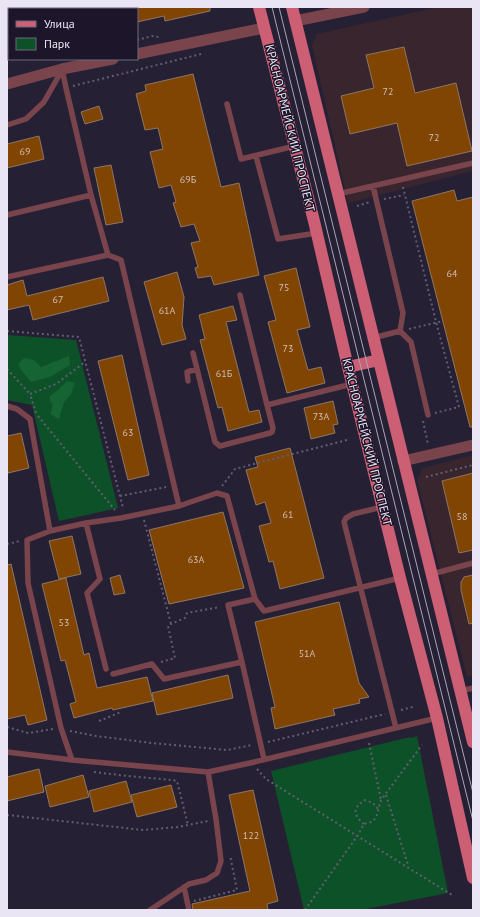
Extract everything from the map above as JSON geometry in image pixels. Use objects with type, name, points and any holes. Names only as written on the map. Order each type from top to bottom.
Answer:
[{"type":"main road","name":"КРАСНОАРМЕЙСКИЙ ПРОСПЕКТ","points":[[259,7],[317,233],[382,507],[437,718],[473,878]]},
{"type":"main road","points":[[292,7],[473,742]]},
{"type":"main road","points":[[348,367],[379,360]]},
{"type":"street","points":[[295,21],[362,7]]},
{"type":"street","points":[[138,54],[264,28]]},
{"type":"street","points":[[7,84],[108,60]]},
{"type":"street","points":[[403,461],[473,444]]},
{"type":"lane","points":[[62,70],[91,195],[108,255]]},
{"type":"lane","points":[[7,125],[26,119],[44,102],[62,70]]},
{"type":"lane","points":[[227,104],[241,159],[295,146]]},
{"type":"lane","points":[[256,156],[278,239],[317,233]]},
{"type":"lane","points":[[338,194],[473,163]]},
{"type":"lane","points":[[373,186],[404,313],[400,331]]},
{"type":"lane","points":[[7,216],[91,195]]},
{"type":"lane","points":[[7,277],[108,255],[121,260],[179,506]]},
{"type":"lane","points":[[193,353],[217,445],[220,446],[270,434],[273,428],[240,295]]},
{"type":"lane","points":[[373,338],[400,331]]},
{"type":"lane","points":[[400,331],[411,342],[428,415]]},
{"type":"lane","points":[[188,381],[186,372],[197,369]]},
{"type":"lane","points":[[267,405],[352,384]]},
{"type":"lane","points":[[7,406],[17,409],[30,419],[50,531]]},
{"type":"lane","points":[[72,760],[61,728],[28,583],[27,540],[50,531],[179,506],[217,493],[228,496],[255,599],[264,611],[400,578]]},
{"type":"lane","points":[[382,507],[353,514],[346,518],[344,522],[396,728]]},
{"type":"lane","points":[[86,523],[100,579],[87,593],[106,669]]},
{"type":"lane","points":[[432,574],[473,563]]},
{"type":"lane","points":[[255,599],[228,605],[264,760]]},
{"type":"lane","points":[[113,674],[152,664],[164,679],[242,662]]},
{"type":"lane","points":[[460,690],[473,688]]},
{"type":"lane","points":[[7,752],[72,760],[208,772],[437,718]]},
{"type":"lane","points":[[150,910],[189,884],[206,880],[216,873],[221,861],[208,772]]},
{"type":"lane","points":[[184,887],[189,910]]},
{"type":"path","points":[[66,88],[204,53]]},
{"type":"path","points":[[401,180],[436,322],[459,407],[437,412]]},
{"type":"path","points":[[411,328],[443,321]]},
{"type":"path","points":[[7,331],[79,337],[123,508],[117,513],[36,413],[30,394],[7,369]]},
{"type":"path","points":[[30,394],[56,384],[85,362]]},
{"type":"path","points":[[30,419],[36,413]]},
{"type":"path","points":[[428,415],[423,420],[428,444]]},
{"type":"path","points":[[217,493],[235,469],[347,440]]},
{"type":"path","points":[[426,477],[473,465]]},
{"type":"path","points":[[120,496],[174,485]]},
{"type":"path","points":[[142,514],[171,624]]},
{"type":"path","points":[[7,544],[27,540]]},
{"type":"path","points":[[152,664],[175,658],[168,626],[185,618],[187,613],[228,605]]},
{"type":"path","points":[[7,727],[28,733],[61,728],[68,731],[96,736],[227,750],[261,744],[413,707]]},
{"type":"path","points":[[99,721],[121,712]]},
{"type":"path","points":[[367,735],[381,800]]},
{"type":"path","points":[[305,910],[358,835],[364,824],[371,822],[376,818],[381,800],[422,745]]},
{"type":"path","points":[[250,763],[266,779],[452,895]]},
{"type":"path","points":[[91,771],[177,781],[188,825]]},
{"type":"path","points":[[386,794],[408,867]]},
{"type":"path","points":[[364,824],[357,819],[355,812],[358,805],[365,800],[372,803],[378,810]]},
{"type":"path","points":[[7,816],[143,830],[178,827],[216,819]]},
{"type":"shaded area","points":[[438,7],[472,7],[473,11],[473,171],[348,203],[312,45],[317,34]]},
{"type":"shaded area","points":[[473,455],[473,676],[467,677],[417,479],[423,468]]},
{"type":"green space","points":[[7,335],[76,340],[118,508],[59,521],[32,405],[7,400]]},
{"type":"green space","points":[[69,356],[70,365],[50,377],[31,382],[18,364],[24,358],[34,360],[41,367]]},
{"type":"green space","points":[[67,381],[75,383],[71,394],[64,402],[59,419],[50,414],[53,405],[50,401],[50,396]]},
{"type":"green space","points":[[417,736],[448,893],[361,910],[304,910],[271,771]]},
{"type":"building","points":[[210,7],[210,11],[165,21],[164,16],[138,22],[137,8]]},
{"type":"building","points":[[404,47],[415,93],[456,83],[472,151],[407,166],[397,123],[350,134],[341,96],[374,88],[366,55]]},
{"type":"building","points":[[193,74],[221,187],[239,183],[259,275],[214,285],[211,276],[198,278],[195,268],[198,267],[191,243],[200,241],[194,224],[181,227],[173,203],[176,202],[171,185],[159,188],[150,152],[163,149],[158,128],[145,130],[136,94],[146,91],[145,85]]},
{"type":"building","points":[[99,106],[103,119],[85,124],[81,112]]},
{"type":"building","points":[[39,136],[44,159],[7,168],[7,144]]},
{"type":"building","points":[[111,165],[123,222],[106,225],[94,168]]},
{"type":"building","points":[[454,190],[457,201],[473,197],[473,427],[470,427],[412,201]]},
{"type":"building","points":[[296,268],[310,327],[297,330],[308,370],[321,367],[325,383],[287,393],[268,322],[276,320],[264,276]]},
{"type":"building","points":[[177,272],[184,297],[182,325],[186,339],[162,345],[144,282]]},
{"type":"building","points":[[103,277],[109,301],[33,320],[29,305],[7,310],[7,285],[23,280],[27,296]]},
{"type":"building","points":[[233,306],[237,320],[226,322],[249,412],[259,410],[262,422],[228,431],[222,407],[218,408],[200,340],[205,339],[199,315]]},
{"type":"building","points":[[122,355],[149,475],[128,480],[98,361]]},
{"type":"building","points":[[333,401],[338,424],[333,425],[335,433],[311,439],[304,408]]},
{"type":"building","points":[[21,433],[29,468],[8,473],[7,436]]},
{"type":"building","points":[[290,448],[324,578],[280,589],[273,561],[269,562],[259,526],[271,523],[265,502],[256,505],[246,470],[258,467],[255,457]]},
{"type":"building","points":[[473,473],[473,550],[459,553],[442,481]]},
{"type":"building","points":[[223,512],[244,588],[169,604],[149,530]]},
{"type":"building","points":[[72,536],[81,574],[59,579],[49,541]]},
{"type":"building","points":[[11,564],[47,720],[28,725],[25,715],[7,719],[7,565]]},
{"type":"building","points":[[120,575],[125,593],[114,595],[110,578]]},
{"type":"building","points":[[473,575],[473,623],[469,624],[461,590],[461,582],[464,577]]},
{"type":"building","points":[[66,578],[84,655],[89,653],[97,688],[147,677],[153,701],[113,710],[112,708],[74,718],[70,704],[76,702],[65,660],[61,661],[42,584]]},
{"type":"building","points":[[339,602],[359,683],[369,697],[359,699],[360,703],[333,709],[335,715],[275,729],[271,708],[275,707],[255,622]]},
{"type":"building","points":[[228,675],[233,698],[157,715],[152,693]]},
{"type":"building","points":[[39,769],[44,792],[7,801],[7,777]]},
{"type":"building","points":[[83,775],[89,797],[50,807],[45,786]]},
{"type":"building","points":[[126,781],[132,802],[94,812],[89,791]]},
{"type":"building","points":[[171,785],[177,807],[137,817],[131,795]]},
{"type":"building","points":[[253,790],[278,901],[267,904],[268,910],[193,910],[192,904],[250,891],[229,795]]},
{"type":"tram line","points":[[272,7],[473,821]]},
{"type":"tram line","points":[[279,7],[473,793]]}]
